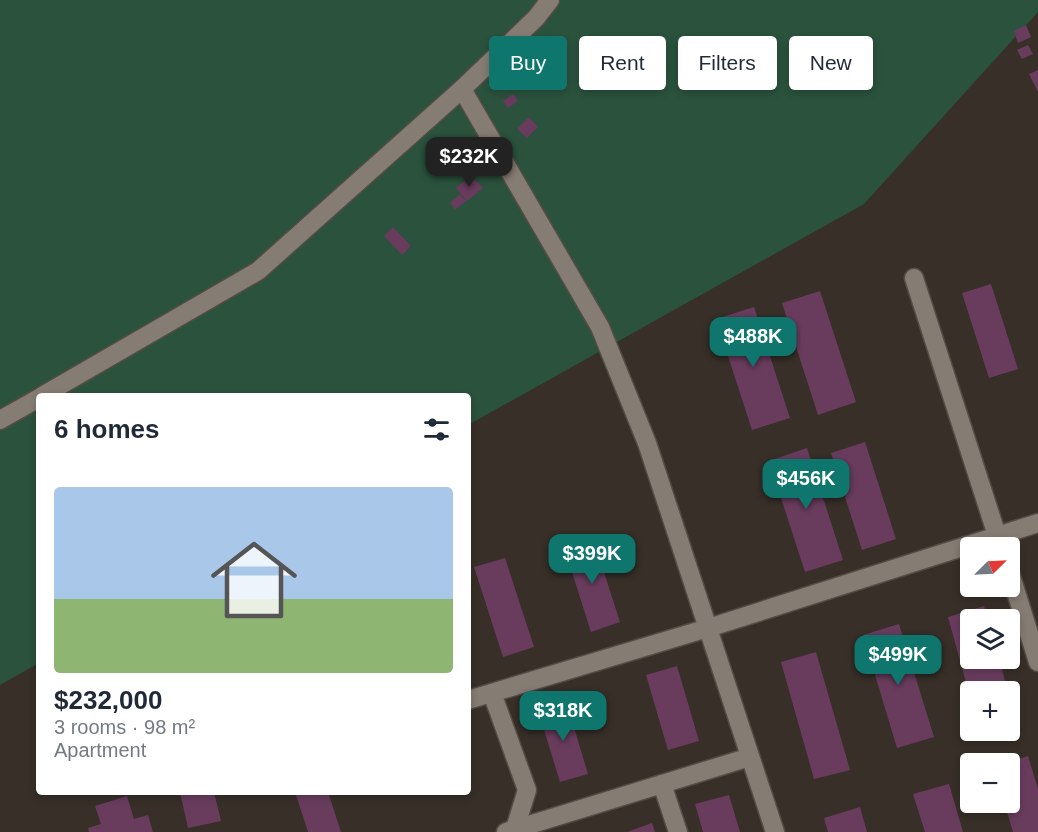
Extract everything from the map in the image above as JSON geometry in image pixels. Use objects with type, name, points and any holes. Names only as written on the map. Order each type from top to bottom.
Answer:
[{"type":"street","points":[[48,393],[258,271],[462,89],[536,18],[550,0]]},
{"type":"street","points":[[462,89],[600,327],[647,443],[775,832]]},
{"type":"street","points":[[914,278],[998,537]]},
{"type":"street","points":[[0,420],[36,400]]},
{"type":"street","points":[[1010,537],[1038,523]]},
{"type":"street","points":[[471,699],[960,554]]},
{"type":"street","points":[[1018,597],[1038,662]]},
{"type":"street","points":[[492,693],[526,790],[511,831]]},
{"type":"street","points":[[511,831],[750,757]]},
{"type":"street","points":[[662,784],[678,832]]},
{"type":"green space","points":[[0,0],[1038,0],[1038,12],[864,204],[471,423],[471,393],[36,393],[36,665],[0,685]]},
{"type":"building","points":[[1026,25],[1031,37],[1018,43],[1014,31]]},
{"type":"building","points":[[1028,45],[1033,54],[1022,59],[1017,50]]},
{"type":"building","points":[[1038,70],[1038,92],[1029,74]]},
{"type":"building","points":[[513,94],[518,101],[508,108],[503,101]]},
{"type":"building","points":[[529,117],[538,127],[527,138],[517,129]]},
{"type":"building","points":[[471,175],[483,188],[467,201],[456,188]]},
{"type":"building","points":[[460,194],[466,201],[455,210],[450,203]]},
{"type":"building","points":[[393,227],[411,246],[402,255],[384,236]]},
{"type":"building","points":[[991,284],[1018,369],[989,378],[962,293]]},
{"type":"building","points":[[820,291],[856,402],[818,415],[782,303]]},
{"type":"building","points":[[754,307],[790,418],[752,430],[716,319]]},
{"type":"building","points":[[865,442],[896,539],[862,550],[831,453]]},
{"type":"building","points":[[807,448],[843,560],[805,572],[769,461]]},
{"type":"building","points":[[593,538],[620,622],[591,632],[564,547]]},
{"type":"building","points":[[505,558],[534,647],[503,657],[474,567]]},
{"type":"building","points":[[960,613],[960,661],[948,617]]},
{"type":"building","points":[[899,624],[934,737],[897,748],[863,635]]},
{"type":"building","points":[[816,652],[850,770],[814,779],[781,662]]},
{"type":"building","points":[[677,666],[699,741],[668,750],[646,675]]},
{"type":"building","points":[[962,669],[1002,669],[1005,681],[966,681]]},
{"type":"building","points":[[566,701],[588,774],[560,782],[538,710]]},
{"type":"building","points":[[1028,756],[1038,789],[1038,832],[1013,832],[1007,813],[1020,813],[1020,759]]},
{"type":"building","points":[[949,784],[963,832],[925,832],[913,794]]},
{"type":"building","points":[[181,795],[215,795],[221,821],[188,828]]},
{"type":"building","points":[[296,795],[329,795],[341,832],[308,832]]},
{"type":"building","points":[[729,795],[740,832],[703,832],[695,804]]},
{"type":"building","points":[[127,796],[134,819],[148,815],[153,832],[89,832],[88,828],[101,824],[95,806]]},
{"type":"building","points":[[860,807],[867,832],[828,832],[824,818]]},
{"type":"building","points":[[652,823],[655,832],[627,832]]}]
